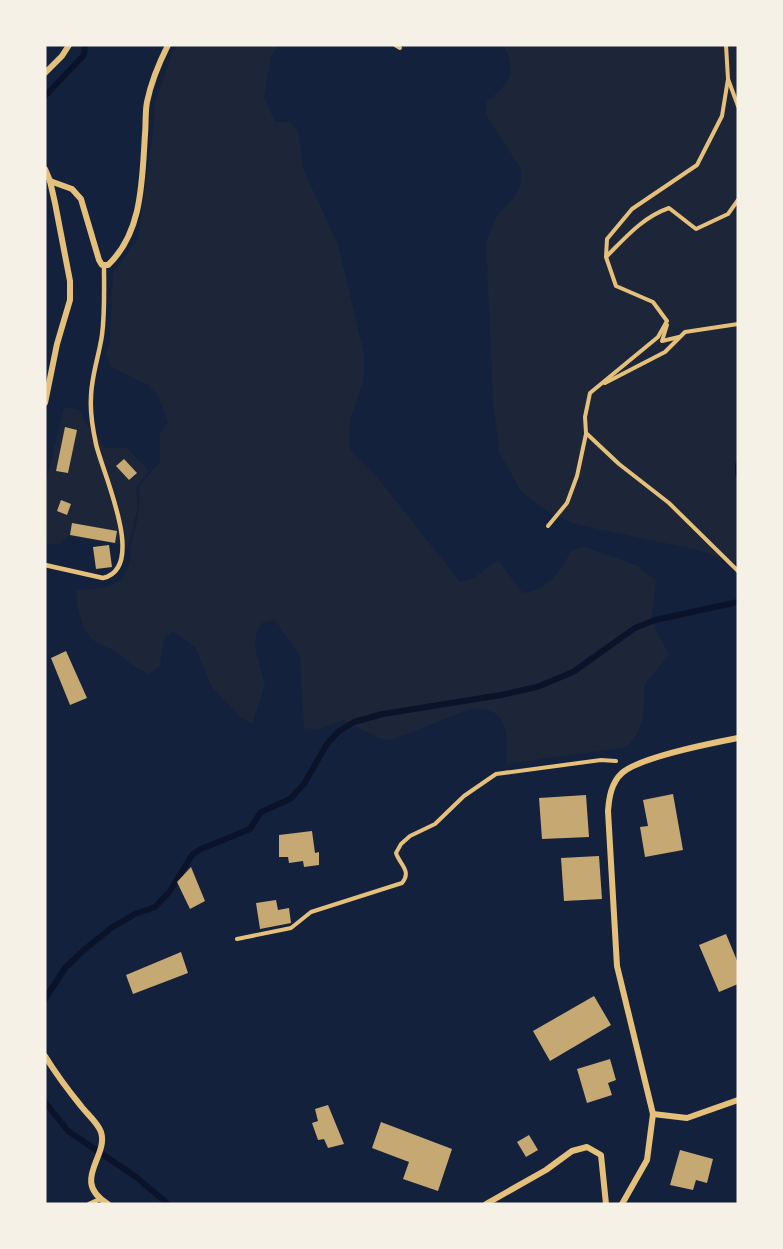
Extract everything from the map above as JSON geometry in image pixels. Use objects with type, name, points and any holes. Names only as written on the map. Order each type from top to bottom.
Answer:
[{"type":"street","points":[[45,73],[62,56],[69,45]]},
{"type":"street","points":[[50,181],[72,189],[81,199],[99,260],[104,266],[110,263],[123,248],[136,214],[141,191],[147,103],[168,45]]},
{"type":"street","points":[[45,169],[50,181],[70,281],[70,300],[57,344],[45,403]]},
{"type":"street","points":[[622,1204],[647,1160],[652,1113],[616,966],[609,797],[614,783],[622,773],[638,764],[738,738]]},
{"type":"street","points":[[45,1056],[59,1079],[101,1131],[102,1142],[92,1171],[92,1184],[100,1199],[108,1204]]},
{"type":"street","points":[[652,1113],[687,1118],[738,1100]]},
{"type":"street","points":[[486,1204],[546,1170],[572,1151],[587,1147],[601,1155],[606,1204]]},
{"type":"lane","points":[[45,565],[103,578],[109,577],[118,568],[123,555],[115,502],[96,444],[91,398],[102,334],[104,266]]},
{"type":"lane","points":[[89,1204],[100,1199]]},
{"type":"path","points":[[395,45],[400,48]]},
{"type":"path","points":[[680,336],[662,341],[665,338],[667,321],[654,302],[616,286],[606,256],[607,239],[632,209],[696,165],[722,116],[728,79],[726,45]]},
{"type":"path","points":[[728,79],[738,106]]},
{"type":"path","points":[[606,256],[653,213],[669,208],[696,229],[728,214],[738,200]]},
{"type":"path","points":[[548,526],[567,503],[578,476],[590,393],[658,337],[667,321]]},
{"type":"path","points":[[598,387],[665,352],[685,332],[738,324]]},
{"type":"path","points":[[586,433],[619,464],[669,503],[738,571]]},
{"type":"path","points":[[237,939],[291,927],[311,912],[402,883],[407,874],[406,869],[396,853],[401,844],[410,836],[435,824],[464,796],[496,774],[601,760],[638,764]]},
{"type":"shaded area","points":[[179,45],[279,45],[271,56],[264,97],[275,122],[290,122],[298,131],[304,171],[338,245],[364,353],[364,380],[350,420],[349,449],[377,477],[460,582],[474,578],[498,560],[523,593],[532,591],[547,584],[553,578],[572,550],[585,547],[636,565],[656,581],[651,620],[669,655],[644,685],[644,711],[640,726],[633,740],[626,747],[507,764],[504,724],[500,717],[484,709],[471,709],[391,740],[378,738],[343,720],[318,730],[304,728],[300,656],[275,620],[262,623],[256,634],[255,648],[265,685],[252,724],[240,717],[212,687],[195,647],[173,631],[164,639],[160,666],[149,674],[113,650],[98,643],[86,632],[81,619],[76,590],[108,586],[115,583],[126,572],[138,514],[139,486],[160,462],[160,434],[168,422],[158,396],[148,385],[111,367],[106,354],[110,341],[113,273],[138,239],[155,103],[172,53]]},
{"type":"shaded area","points":[[504,45],[738,45],[738,553],[735,563],[697,550],[579,525],[552,515],[521,491],[499,452],[493,401],[486,243],[497,216],[515,196],[521,183],[521,169],[486,115],[487,101],[506,83],[511,71]]},
{"type":"shaded area","points":[[64,407],[79,410],[87,425],[106,448],[127,448],[149,471],[136,487],[138,507],[128,546],[67,536],[59,545],[45,543],[45,487]]},
{"type":"building","points":[[65,427],[77,430],[68,473],[56,471]]},
{"type":"building","points":[[124,459],[137,473],[129,480],[116,466]]},
{"type":"building","points":[[61,500],[71,504],[67,515],[57,511]]},
{"type":"building","points":[[72,523],[117,531],[115,543],[70,535]]},
{"type":"building","points":[[109,545],[112,567],[96,569],[93,547]]},
{"type":"building","points":[[66,651],[87,698],[70,705],[51,658]]},
{"type":"building","points":[[673,794],[683,850],[645,857],[640,827],[648,826],[643,800]]},
{"type":"building","points":[[586,795],[589,837],[542,839],[539,798]]},
{"type":"building","points":[[312,831],[315,853],[319,852],[319,865],[304,867],[303,861],[289,863],[288,857],[279,857],[279,835]]},
{"type":"building","points":[[599,856],[602,899],[564,901],[561,858]]},
{"type":"building","points":[[191,867],[205,901],[190,909],[177,882]]},
{"type":"building","points":[[276,900],[278,910],[289,908],[291,923],[260,929],[256,903]]},
{"type":"building","points":[[726,934],[738,963],[738,984],[719,992],[699,945]]},
{"type":"building","points":[[181,952],[188,973],[133,994],[126,975]]},
{"type":"building","points":[[594,996],[611,1025],[550,1061],[533,1031]]},
{"type":"building","points":[[610,1059],[616,1080],[608,1083],[612,1095],[587,1103],[577,1069]]},
{"type":"building","points":[[328,1105],[344,1144],[328,1148],[324,1139],[318,1140],[312,1123],[318,1121],[315,1109]]},
{"type":"building","points":[[381,1122],[452,1149],[438,1191],[403,1179],[409,1162],[372,1148]]},
{"type":"building","points":[[529,1135],[538,1150],[526,1157],[517,1142]]},
{"type":"building","points":[[680,1150],[713,1159],[707,1183],[696,1180],[693,1190],[670,1185]]},
{"type":"waterway","points":[[45,96],[84,55],[85,45]]},
{"type":"waterway","points":[[738,465],[738,474]]},
{"type":"waterway","points":[[45,999],[65,968],[85,949],[111,928],[135,914],[155,907],[170,891],[192,855],[250,829],[261,812],[290,799],[304,784],[327,744],[339,731],[354,722],[383,714],[537,687],[573,672],[635,628],[655,620],[738,602]]},
{"type":"waterway","points":[[45,1102],[68,1131],[136,1177],[168,1204]]}]
